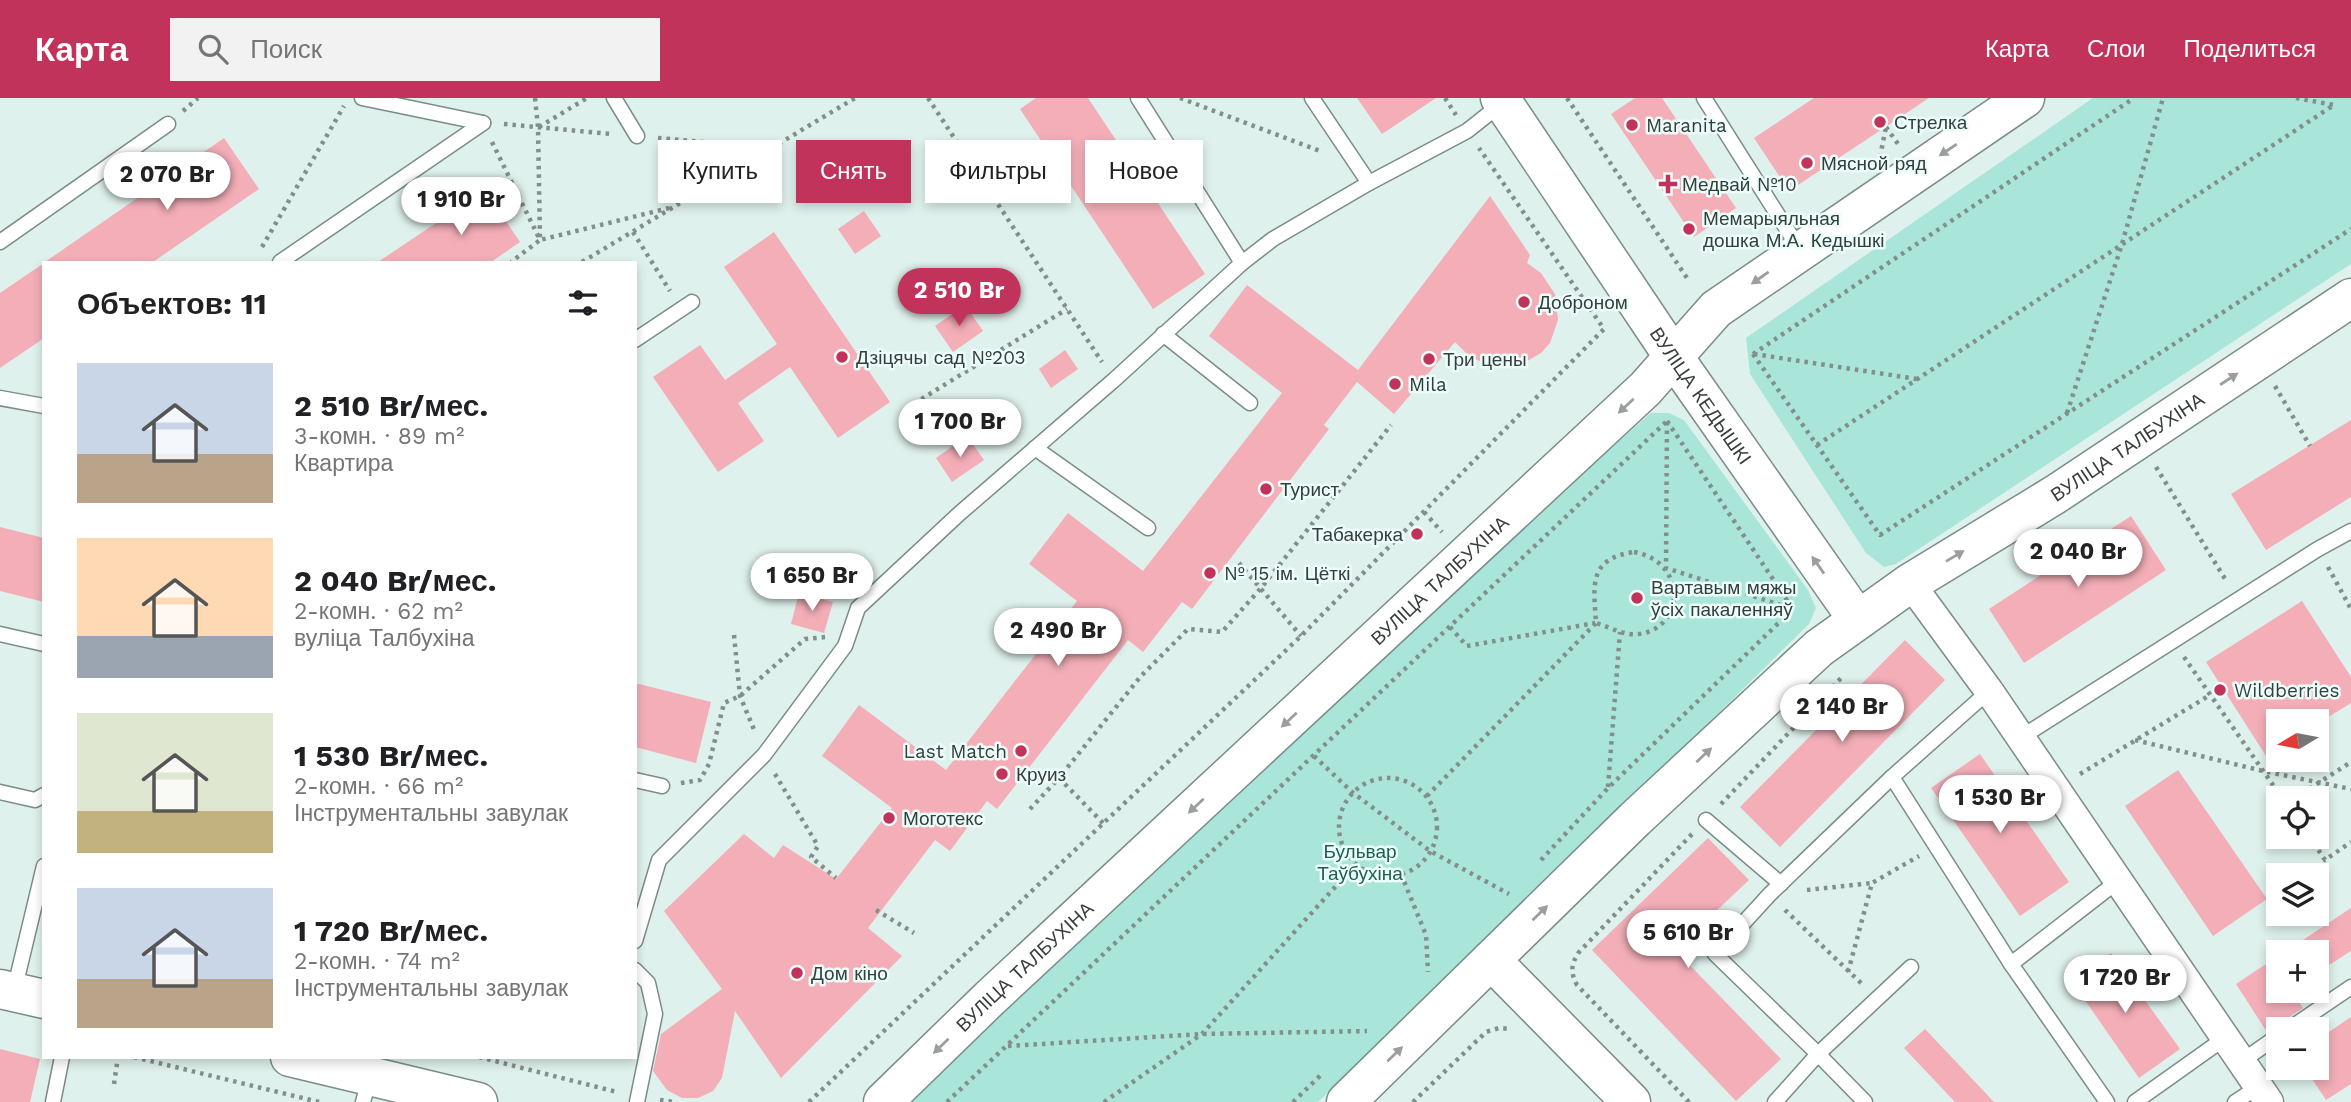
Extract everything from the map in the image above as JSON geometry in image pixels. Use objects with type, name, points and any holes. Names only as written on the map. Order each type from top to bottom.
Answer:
[{"type":"main road","name":"ВУЛІЦА ТАЛБУХІНА","points":[[883,1102],[990,998],[1645,389],[1716,309],[2025,98]]},
{"type":"main road","name":"ВУЛІЦА КЕДЫШКІ","points":[[1504,99],[1673,356],[1858,620]]},
{"type":"main road","name":"ВУЛІЦА ТАЛБУХІНА","points":[[1346,1102],[1635,819],[1819,648],[1910,583],[2056,494],[2351,298]]},
{"type":"main road","points":[[1491,960],[1631,1102]]},
{"type":"main road","points":[[295,1059],[367,1089],[478,1102]]},
{"type":"street","points":[[1910,583],[1989,691],[2234,1049],[2254,1097]]},
{"type":"lane","points":[[362,98],[483,123]]},
{"type":"lane","points":[[614,98],[637,136]]},
{"type":"lane","points":[[1139,98],[1242,263]]},
{"type":"lane","points":[[1312,98],[1369,183]]},
{"type":"lane","points":[[1704,98],[1800,250]]},
{"type":"lane","points":[[637,934],[659,860],[764,755],[845,646],[858,608],[960,513],[1114,380],[1242,263],[1273,239],[1369,183],[1467,131],[1504,99]]},
{"type":"lane","points":[[281,261],[483,123]]},
{"type":"lane","points":[[0,242],[168,124]]},
{"type":"lane","points":[[637,339],[686,306]]},
{"type":"lane","points":[[1163,334],[1250,403]]},
{"type":"lane","points":[[0,398],[42,406]]},
{"type":"lane","points":[[1035,448],[1148,527]]},
{"type":"lane","points":[[2020,738],[2318,549],[2351,531]]},
{"type":"lane","points":[[0,634],[42,644]]},
{"type":"lane","points":[[1865,1102],[1715,954],[1770,894],[1892,777],[1989,691]]},
{"type":"lane","points":[[1892,777],[2011,964],[2107,1102]]},
{"type":"lane","points":[[637,780],[663,786]]},
{"type":"lane","points":[[0,792],[35,800],[42,796]]},
{"type":"lane","points":[[1706,820],[1781,884]]},
{"type":"lane","points":[[19,993],[42,876]]},
{"type":"lane","points":[[2011,964],[2118,881]]},
{"type":"lane","points":[[1775,1102],[1818,1054],[1911,967]]},
{"type":"lane","points":[[637,972],[648,983],[655,1014],[638,1100]]},
{"type":"lane","points":[[2307,1017],[2351,987]]},
{"type":"lane","points":[[2135,1102],[2234,1049],[2266,1040]]},
{"type":"lane","points":[[52,1102],[62,1059]]},
{"type":"path","points":[[260,251],[348,98]]},
{"type":"path","points":[[535,98],[540,240]]},
{"type":"path","points":[[538,127],[587,98]]},
{"type":"path","points":[[584,261],[855,98]]},
{"type":"path","points":[[928,98],[1114,380]]},
{"type":"path","points":[[1180,98],[1356,164]]},
{"type":"path","points":[[809,1102],[1301,636],[1604,329],[1445,98]]},
{"type":"path","points":[[1567,98],[1689,281]]},
{"type":"path","points":[[1753,354],[2134,98]]},
{"type":"path","points":[[2066,414],[2122,244],[2163,98]]},
{"type":"path","points":[[1817,445],[2334,105],[2296,98]]},
{"type":"path","points":[[483,123],[540,240]]},
{"type":"path","points":[[1880,158],[1886,127],[1899,145]]},
{"type":"path","points":[[512,261],[540,240],[677,206]]},
{"type":"path","points":[[1753,354],[1880,535],[2351,229]]},
{"type":"path","points":[[634,232],[686,306]]},
{"type":"path","points":[[907,408],[1067,309]]},
{"type":"path","points":[[1753,354],[1917,379]]},
{"type":"path","points":[[2269,377],[2310,446]]},
{"type":"path","points":[[1450,627],[1467,646],[1596,622],[1620,632],[1639,634],[1652,630],[1663,622],[1671,611],[1674,597],[1674,583],[1666,568],[1667,421]]},
{"type":"path","points":[[1667,421],[1793,609]]},
{"type":"path","points":[[947,1102],[1667,421]]},
{"type":"path","points":[[1030,809],[1059,778],[1141,676],[1188,629],[1222,632],[1261,588],[1391,425]]},
{"type":"path","points":[[2150,458],[2239,601]]},
{"type":"path","points":[[2318,549],[2351,609]]},
{"type":"path","points":[[1596,622],[1592,595],[1600,570],[1609,560],[1634,552],[1647,554],[1666,568],[1793,609]]},
{"type":"path","points":[[1239,564],[1301,636]]},
{"type":"path","points":[[1536,865],[1608,788],[1793,609]]},
{"type":"path","points":[[1427,796],[1596,622]]},
{"type":"path","points":[[1608,788],[1620,632]]},
{"type":"path","points":[[734,635],[740,696],[764,755],[818,846],[811,857],[836,878]]},
{"type":"path","points":[[2174,642],[2273,786]]},
{"type":"path","points":[[2056,790],[2210,695]]},
{"type":"path","points":[[663,786],[700,780],[709,764],[724,703],[740,696]]},
{"type":"path","points":[[2135,740],[2263,772],[2351,789]]},
{"type":"path","points":[[1314,756],[1352,793],[1430,851],[1509,894]]},
{"type":"path","points":[[2314,786],[2351,762]]},
{"type":"path","points":[[1393,777],[1407,781],[1427,796],[1436,814],[1437,829],[1430,851],[1416,867],[1401,874],[1385,876],[1370,873],[1355,865],[1345,852],[1339,830],[1343,806],[1352,793],[1363,783],[1393,777]]},
{"type":"path","points":[[1059,778],[1103,823]]},
{"type":"path","points":[[2318,849],[2325,860],[2351,842]]},
{"type":"path","points":[[1770,894],[1872,883],[1936,846]]},
{"type":"path","points":[[1104,1102],[1202,1034],[1355,865]]},
{"type":"path","points":[[1401,874],[1426,935],[1428,972]]},
{"type":"path","points":[[1848,972],[1872,883]]},
{"type":"path","points":[[1500,903],[1518,884]]},
{"type":"path","points":[[1770,894],[1878,998]]},
{"type":"path","points":[[876,910],[914,933]]},
{"type":"path","points":[[1419,981],[1437,964]]},
{"type":"path","points":[[1571,971],[1577,985],[1689,1102]]},
{"type":"path","points":[[1358,1040],[1376,1022]]},
{"type":"path","points":[[1007,1046],[1202,1034],[1367,1031]]},
{"type":"path","points":[[1413,1102],[1486,1032]]},
{"type":"path","points":[[114,1084],[118,1059]]},
{"type":"path","points":[[142,1059],[319,1102]]},
{"type":"path","points":[[486,1059],[638,1100],[673,1102]]},
{"type":"path","points":[[1293,1102],[1330,1066]]},
{"type":"green space","points":[[2093,98],[2351,98],[2351,264],[1896,564],[1884,567],[1866,553],[1750,374],[1746,338]]},
{"type":"green space","name":"Бульвар Таўбухіна","points":[[1651,413],[1669,413],[1684,420],[1808,590],[1816,608],[1809,624],[1485,943],[1318,1102],[899,1102],[1294,726]]},
{"type":"building","points":[[1036,98],[1088,98],[1116,140],[1085,140],[1085,203],[1158,203],[1205,274],[1153,309],[1071,186],[1071,140],[1041,140],[1020,109]]},
{"type":"building","points":[[1357,98],[1436,98],[1382,134]]},
{"type":"building","points":[[1635,98],[1662,98],[1736,208],[1694,237],[1611,114]]},
{"type":"building","points":[[1814,98],[1929,98],[1789,191],[1754,138]]},
{"type":"building","points":[[224,138],[259,189],[154,261],[46,261]]},
{"type":"building","points":[[485,190],[520,242],[492,261],[379,261]]},
{"type":"building","points":[[1490,196],[1530,255],[1527,263],[1541,273],[1555,294],[1558,320],[1550,343],[1541,353],[1519,366],[1494,367],[1470,357],[1455,342],[1394,414],[1357,382],[1324,425],[1329,429],[1192,609],[1182,602],[1143,652],[1128,640],[997,809],[987,801],[950,851],[935,840],[868,928],[902,956],[781,1078],[735,1011],[722,1078],[713,1091],[698,1098],[682,1098],[667,1090],[653,1071],[661,1034],[722,989],[664,911],[744,834],[774,858],[783,845],[836,879],[892,808],[822,756],[859,705],[946,770],[1077,601],[1029,564],[1068,513],[1143,571],[1282,393],[1209,336],[1247,285],[1358,370]]},
{"type":"building","points":[[864,211],[881,236],[855,254],[838,229]]},
{"type":"building","points":[[774,232],[890,402],[838,438],[790,367],[738,403],[764,441],[718,472],[653,377],[700,345],[725,380],[777,344],[724,267]]},
{"type":"building","points":[[42,264],[42,339],[0,368],[0,293]]},
{"type":"building","points":[[965,305],[983,331],[953,352],[935,326]]},
{"type":"building","points":[[1065,350],[1078,369],[1051,388],[1039,369]]},
{"type":"building","points":[[2351,420],[2351,497],[2266,550],[2231,494]]},
{"type":"building","points":[[967,436],[984,460],[952,482],[936,458]]},
{"type":"building","points":[[2131,516],[2166,570],[2024,663],[1989,609]]},
{"type":"building","points":[[0,527],[42,538],[42,602],[0,591]]},
{"type":"building","points":[[799,593],[833,602],[824,633],[791,624]]},
{"type":"building","points":[[2302,601],[2351,677],[2351,703],[2329,717],[2329,709],[2266,709],[2266,756],[2206,662]]},
{"type":"building","points":[[1905,640],[1945,680],[1780,847],[1740,807]]},
{"type":"building","points":[[637,684],[711,702],[696,763],[637,748]]},
{"type":"building","points":[[1980,754],[2069,882],[2020,916],[1931,788]]},
{"type":"building","points":[[2178,770],[2266,900],[2213,936],[2125,806]]},
{"type":"building","points":[[1708,838],[1749,880],[1675,950],[1781,1059],[1736,1101],[1592,950]]},
{"type":"building","points":[[2351,908],[2351,951],[2329,965],[2329,940],[2303,940],[2324,926],[2329,926],[2329,923]]},
{"type":"building","points":[[2111,953],[2180,1049],[2139,1078],[2071,980]]},
{"type":"building","points":[[2266,964],[2266,1003],[2300,1003],[2303,1008],[2290,1017],[2266,1017],[2266,1030],[2236,984]]},
{"type":"building","points":[[2351,1017],[2351,1084],[2326,1100],[2313,1080],[2329,1080],[2329,1032]]},
{"type":"building","points":[[1925,1029],[1994,1102],[1955,1102],[1904,1048]]},
{"type":"building","points":[[0,1049],[40,1059],[30,1102],[0,1102]]},
{"type":"place","name":"Стрелка","points":[[1880,122]]},
{"type":"place","name":"Maranita","points":[[1632,125]]},
{"type":"place","name":"Мясной ряд","points":[[1807,163]]},
{"type":"place","name":"Медвай №10","points":[[1668,184]]},
{"type":"place","name":"Мемарыяльная дошка М.А. Кедышкі","points":[[1689,229]]},
{"type":"place","name":"Доброном","points":[[1524,302]]},
{"type":"place","name":"Дзіцячы сад №203","points":[[842,357]]},
{"type":"place","name":"Три цены","points":[[1429,359]]},
{"type":"place","name":"Mila","points":[[1395,384]]},
{"type":"place","name":"Турист","points":[[1266,489]]},
{"type":"place","name":"Табакерка","points":[[1417,534]]},
{"type":"place","name":"№ 15 ім. Цёткі","points":[[1210,573]]},
{"type":"place","name":"Вартавым мяжы ўсіх пакаленняў","points":[[1637,598]]},
{"type":"place","name":"Wildberries","points":[[2220,690]]},
{"type":"place","name":"Last Match","points":[[1021,751]]},
{"type":"place","name":"Круиз","points":[[1002,774]]},
{"type":"place","name":"Моготекс","points":[[889,818]]},
{"type":"place","name":"Дом кіно","points":[[797,973]]}]
